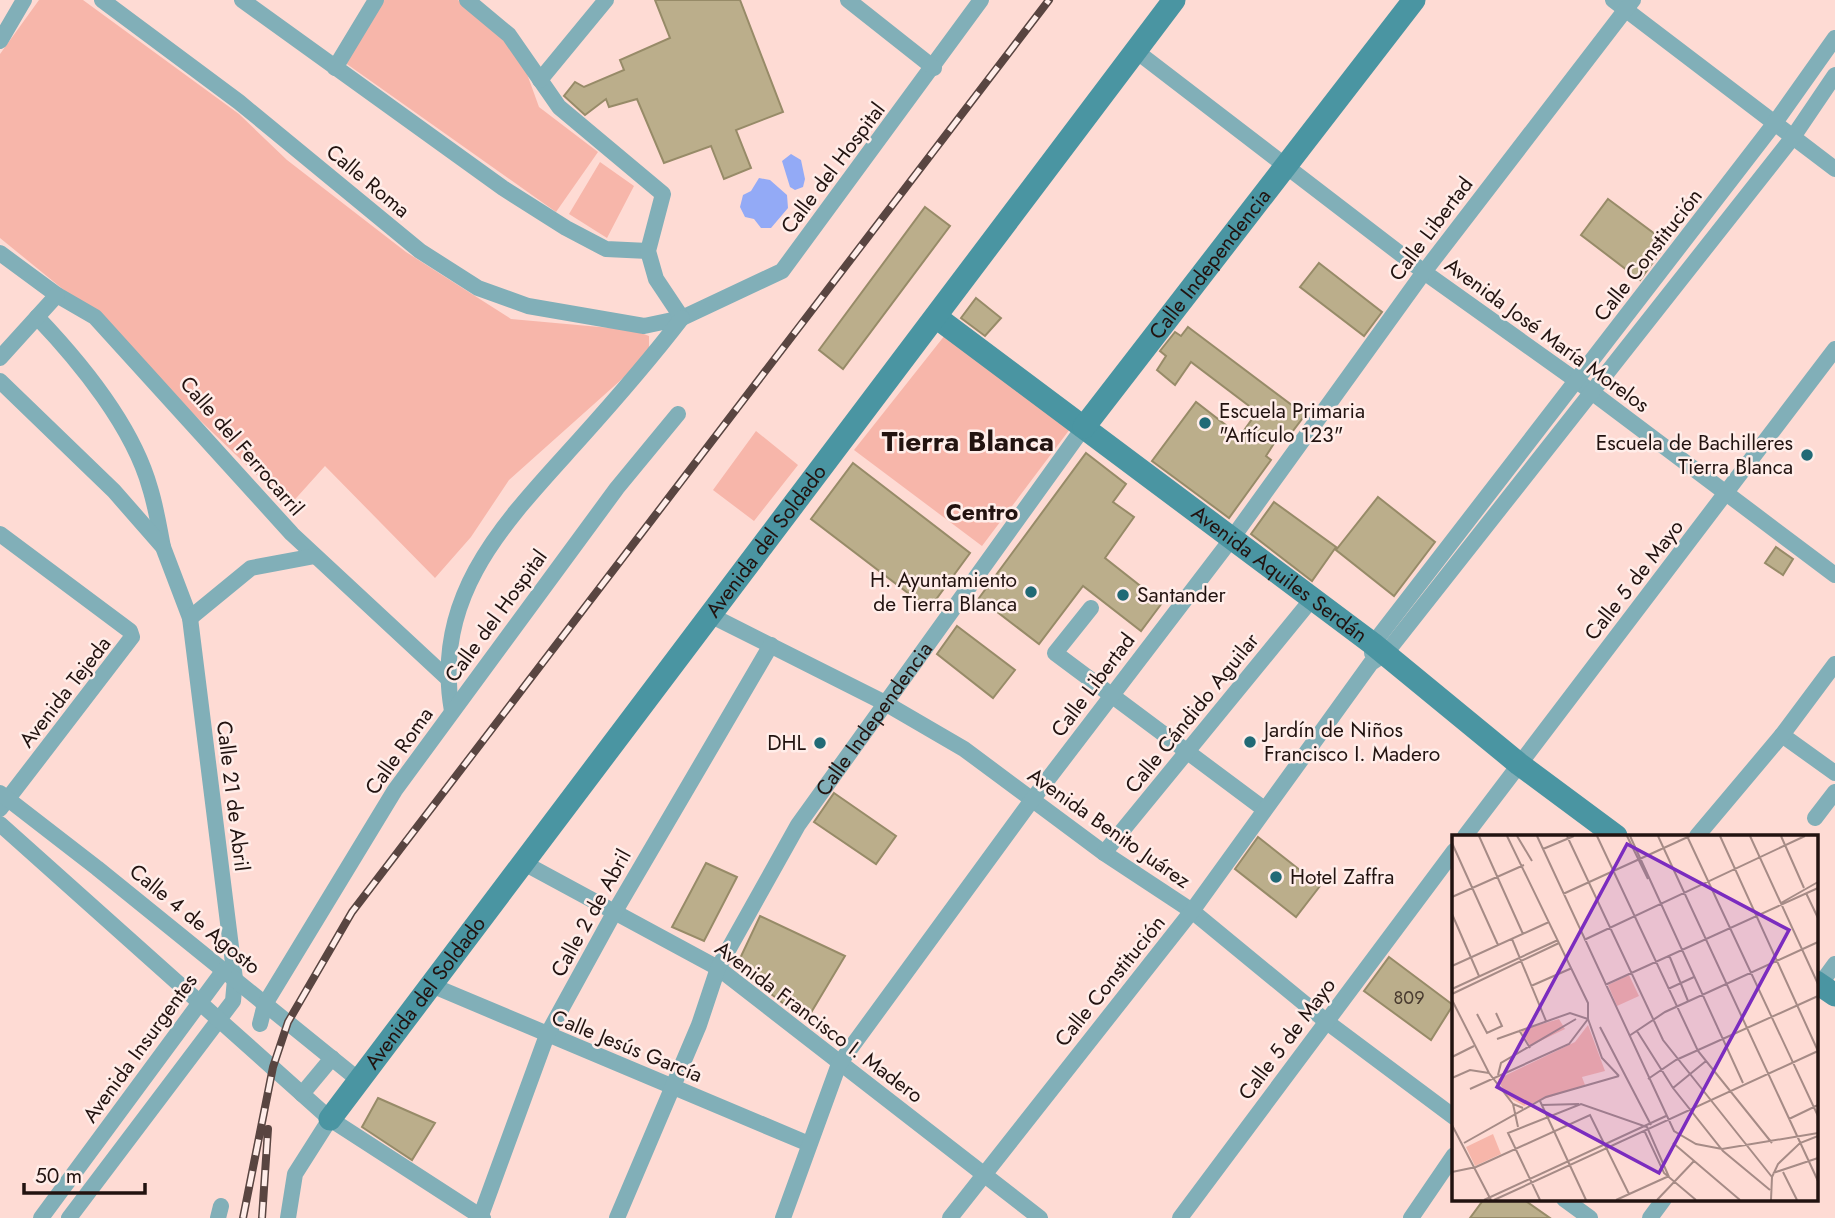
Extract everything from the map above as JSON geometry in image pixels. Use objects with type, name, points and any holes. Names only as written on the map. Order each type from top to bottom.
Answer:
[{"type":"street","points":[[0,41],[24,0]]},
{"type":"street","name":"Calle Roma","points":[[103,0],[239,102],[420,251],[478,288],[528,306],[612,323],[644,326],[681,318]]},
{"type":"street","points":[[242,0],[503,188],[566,228],[606,249],[648,251]]},
{"type":"street","points":[[335,68],[376,0]]},
{"type":"street","points":[[467,0],[509,35],[559,107],[663,194],[648,251],[656,279],[681,318]]},
{"type":"street","points":[[540,80],[606,0]]},
{"type":"street","points":[[848,0],[934,68]]},
{"type":"street","name":"Calle del Hospital","points":[[681,318],[782,271],[934,68],[981,0]]},
{"type":"street","name":"Avenida del Soldado","points":[[330,1119],[1174,0]]},
{"type":"street","name":"Calle Independencia","points":[[617,1218],[699,1025],[718,968],[798,825],[1083,427],[1413,0]]},
{"type":"street","points":[[1624,3],[1774,124],[1835,169]]},
{"type":"street","name":"Calle Libertad","points":[[783,1218],[839,1064],[1032,800],[1233,537],[1424,272],[1624,3]]},
{"type":"street","name":"Calle Constitución","points":[[950,1218],[1192,911],[1577,381],[1774,124],[1835,38]]},
{"type":"street","name":"Avenida José María Morelos","points":[[1136,51],[1424,272],[1577,381],[1835,575]]},
{"type":"street","name":"Calle Constitución","points":[[1377,653],[1591,392],[1793,136],[1835,75]]},
{"type":"street","name":"Calle del Ferrocarril","points":[[0,253],[57,295],[95,317],[123,344],[292,534],[446,677]]},
{"type":"street","points":[[0,358],[57,295]]},
{"type":"street","points":[[37,317],[78,359],[123,428],[150,485],[163,547]]},
{"type":"street","name":"Avenida Aquiles Serdán","points":[[936,317],[1233,537],[1519,764],[1615,835]]},
{"type":"street","name":"Calle Roma","points":[[260,1024],[265,1004],[395,790],[452,711],[446,677],[450,639],[470,577],[502,525],[626,387],[681,318]]},
{"type":"street","name":"Calle 5 de Mayo","points":[[1466,835],[1835,349]]},
{"type":"street","name":"Calle 21 de Abril","points":[[0,381],[114,491],[163,547],[190,618],[229,974]]},
{"type":"street","name":"Calle del Hospital","points":[[452,711],[617,488],[678,414]]},
{"type":"street","name":"Avenida Tejeda","points":[[0,534],[130,631],[130,642],[3,801]]},
{"type":"street","points":[[190,618],[251,568],[315,556]]},
{"type":"street","name":"Calle Cándido Aguilar","points":[[1104,853],[1312,599]]},
{"type":"street","points":[[1091,608],[1055,653],[1264,809]]},
{"type":"street","name":"Avenida Benito Juárez","points":[[712,615],[885,703],[964,749],[1104,853],[1192,911],[1327,1022],[1452,1116]]},
{"type":"street","name":"Calle 2 de Abril","points":[[481,1217],[547,1035],[614,913],[771,645]]},
{"type":"street","points":[[1698,835],[1782,735],[1835,664]]},
{"type":"street","points":[[1782,735],[1835,773]]},
{"type":"street","points":[[1815,818],[1835,792]]},
{"type":"street","name":"Calle 4 de Agosto","points":[[3,801],[229,974],[360,1081]]},
{"type":"street","points":[[0,824],[330,1119],[481,1217]]},
{"type":"street","name":"Calle 5 de Mayo","points":[[1180,1218],[1452,854]]},
{"type":"street","name":"Avenida Francisco I. Madero","points":[[522,862],[718,968],[1040,1218]]},
{"type":"street","points":[[1822,988],[1835,964]]},
{"type":"street","points":[[69,1218],[233,1001],[229,974]]},
{"type":"street","name":"Avenida Insurgentes","points":[[41,1218],[200,1002],[229,974]]},
{"type":"street","name":"Calle Jesús García","points":[[431,985],[808,1144]]},
{"type":"street","points":[[302,1094],[332,1058]]},
{"type":"street","points":[[288,1218],[295,1174],[330,1119]]},
{"type":"street","points":[[1411,1218],[1452,1158]]},
{"type":"street","points":[[1565,1200],[1590,1218]]},
{"type":"street","points":[[1650,1218],[1663,1200]]},
{"type":"shaded area","points":[[39,0],[83,0],[239,114],[287,160],[406,252],[511,319],[633,330],[649,336],[649,350],[631,371],[509,480],[471,537],[435,578],[325,466],[289,506],[70,295],[0,238],[0,54]]},
{"type":"shaded area","points":[[383,0],[458,0],[518,49],[539,107],[598,152],[556,212],[344,62]]},
{"type":"shaded area","points":[[600,162],[634,186],[607,238],[569,214]]},
{"type":"shaded area","points":[[949,330],[1073,425],[982,546],[854,450]]},
{"type":"shaded area","points":[[756,431],[798,465],[754,521],[713,490]]},
{"type":"water","points":[[791,154],[801,160],[805,179],[803,187],[795,190],[790,187],[782,161]]},
{"type":"water","points":[[759,178],[770,180],[787,195],[788,208],[771,228],[761,228],[754,219],[745,217],[740,207],[743,195],[751,191]]},
{"type":"building","points":[[655,0],[740,0],[783,112],[736,130],[751,168],[724,179],[711,146],[664,163],[637,99],[609,107],[606,99],[585,115],[564,96],[575,82],[584,87],[624,70],[620,60],[670,38]]},
{"type":"building","points":[[1608,199],[1667,243],[1640,280],[1581,235]]},
{"type":"building","points":[[925,207],[950,226],[843,369],[819,350]]},
{"type":"building","points":[[1319,263],[1382,312],[1364,336],[1300,287]]},
{"type":"building","points":[[976,298],[1001,318],[985,336],[961,318]]},
{"type":"building","name":"Escuela Primaria \"Artículo 123\"","points":[[1188,327],[1305,415],[1289,436],[1282,431],[1266,456],[1271,460],[1229,518],[1152,461],[1196,402],[1240,436],[1257,412],[1191,362],[1175,385],[1157,370],[1166,356],[1160,351],[1175,332],[1181,336]]},
{"type":"building","points":[[1086,453],[1126,484],[1113,502],[1134,517],[1105,558],[1162,603],[1141,631],[1083,586],[1039,644],[979,598]]},
{"type":"building","points":[[853,463],[970,553],[929,609],[811,519]]},
{"type":"building","points":[[1378,497],[1435,542],[1394,596],[1336,550]]},
{"type":"building","points":[[1274,502],[1336,547],[1312,581],[1251,534]]},
{"type":"building","points":[[1776,547],[1793,559],[1783,575],[1765,563]]},
{"type":"building","points":[[957,626],[1015,670],[993,698],[937,654]]},
{"type":"building","points":[[834,793],[896,836],[876,864],[814,822]]},
{"type":"building","name":"Hotel Zaffra","points":[[1258,837],[1320,886],[1296,917],[1235,869]]},
{"type":"building","points":[[706,863],[737,877],[704,941],[672,927]]},
{"type":"building","points":[[760,916],[845,956],[806,1021],[736,967]]},
{"type":"building","points":[[1389,957],[1452,1007],[1431,1040],[1364,991]]},
{"type":"building","points":[[378,1098],[435,1123],[412,1160],[362,1127]]},
{"type":"building","points":[[1483,1200],[1524,1200],[1550,1218],[1470,1218]]},
{"type":"railway","points":[[243,1218],[273,1067],[288,1022],[352,912],[1049,0]]},
{"type":"railway","points":[[262,1218],[268,1129]]},
{"type":"place","name":"Escuela Primaria \"Artículo 123\"","points":[[1205,423]]},
{"type":"place","name":"Escuela de Bachilleres Tierra Blanca","points":[[1807,455]]},
{"type":"place","name":"H. Ayuntamiento de Tierra Blanca","points":[[1031,592]]},
{"type":"place","name":"Santander","points":[[1123,595]]},
{"type":"place","name":"Jardín de Niños Francisco I. Madero","points":[[1250,742]]},
{"type":"place","name":"DHL","points":[[820,743]]},
{"type":"place","name":"Hotel Zaffra","points":[[1276,877]]},
{"type":"district","name":"Tierra Blanca","points":[[968,441]]},
{"type":"district","name":"Centro","points":[[982,512]]}]
